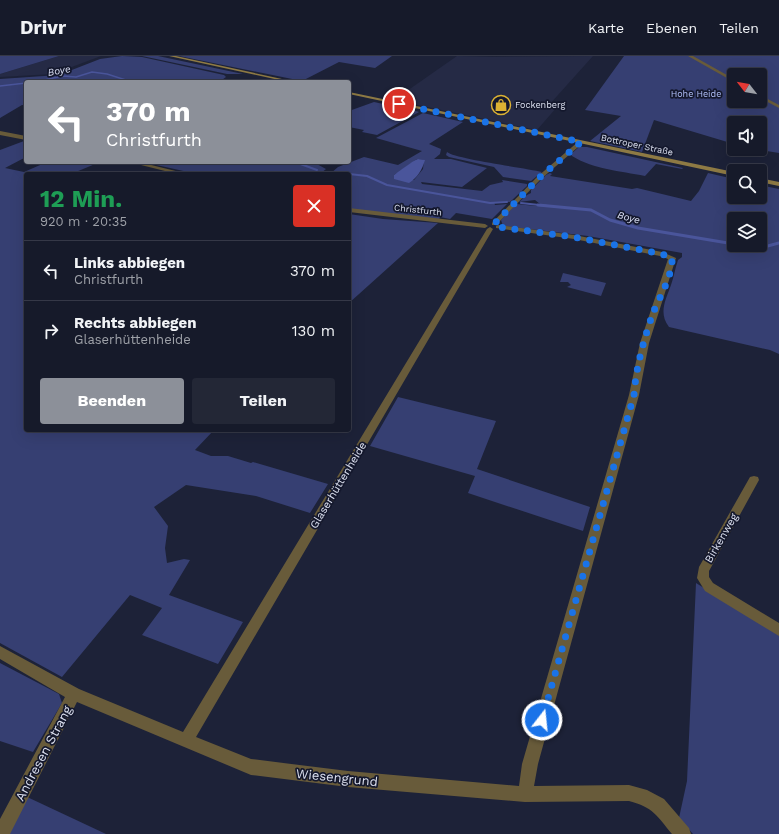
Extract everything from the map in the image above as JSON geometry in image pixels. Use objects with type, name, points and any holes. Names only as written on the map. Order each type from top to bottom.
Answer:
[{"type":"main road","points":[[171,56],[285,80]]},
{"type":"main road","name":"Bottroper Straße","points":[[351,93],[727,173]]},
{"type":"main road","points":[[767,181],[779,184]]},
{"type":"street","points":[[690,56],[727,77]]},
{"type":"street","points":[[767,100],[779,107]]},
{"type":"street","points":[[0,133],[24,138]]},
{"type":"street","name":"Glaserhüttenheide","points":[[186,741],[492,227],[536,181],[581,142]]},
{"type":"street","points":[[141,164],[176,172]]},
{"type":"street","name":"Christfurth","points":[[351,210],[574,237],[662,254],[672,258],[664,291],[653,314],[636,374],[634,395],[530,764],[525,794]]},
{"type":"street","name":"Birkenweg","points":[[754,480],[703,571],[703,578],[709,587],[779,630]]},
{"type":"street","name":"Wiesengrund","points":[[0,652],[74,694],[251,767],[348,779],[525,794],[629,793],[648,798],[658,805],[683,834]]},
{"type":"street","name":"Andresen Strang","points":[[1,834],[74,694]]},
{"type":"shaded area","points":[[59,56],[101,56],[53,74],[0,77],[0,74]]},
{"type":"shaded area","points":[[457,56],[593,56],[549,105],[557,107],[537,130],[394,100]]},
{"type":"shaded area","points":[[418,159],[425,160],[419,173],[412,181],[409,183],[394,179],[394,175]]},
{"type":"green space","points":[[0,56],[59,56],[0,74]]},
{"type":"green space","points":[[122,56],[142,57],[224,75],[226,77],[222,80],[24,80],[24,105],[0,118],[0,79],[59,75],[100,59]]},
{"type":"green space","points":[[142,56],[158,56],[243,74],[227,74]]},
{"type":"green space","points":[[179,56],[392,56],[375,68],[339,62],[304,80],[297,80]]},
{"type":"green space","name":"Hohe Heide","points":[[624,56],[779,56],[779,153],[767,151],[767,116],[727,116],[727,142],[654,120],[642,152],[590,141],[621,116],[585,110]]},
{"type":"green space","points":[[374,102],[419,112],[377,135],[362,132],[364,130],[351,127],[351,110]]},
{"type":"green space","points":[[423,113],[463,122],[429,144],[441,149],[440,154],[434,159],[451,159],[487,168],[462,187],[421,182],[422,184],[482,191],[490,185],[503,182],[502,180],[527,184],[527,186],[510,202],[494,202],[495,205],[507,204],[492,219],[456,213],[450,219],[440,217],[439,220],[351,209],[351,172],[332,172],[338,167],[351,164],[351,162],[364,157],[398,165],[422,151],[376,138]],"holes":[[[417,159],[424,160],[423,169],[414,180],[394,175]]]},
{"type":"green space","points":[[24,141],[24,158],[5,168],[24,172],[24,432],[212,432],[195,450],[211,456],[228,456],[251,463],[253,462],[328,484],[310,513],[256,496],[186,485],[154,507],[168,526],[165,548],[167,563],[184,559],[190,560],[169,595],[243,622],[218,664],[142,635],[162,608],[130,595],[62,677],[0,643],[0,150]]},
{"type":"green space","points":[[579,147],[587,147],[683,168],[656,164],[645,176],[607,169],[589,164],[572,156],[571,154]]},
{"type":"green space","points":[[447,152],[463,158],[542,172],[531,181],[503,177],[494,167],[449,157],[446,155]]},
{"type":"green space","points":[[42,164],[95,164],[76,172],[24,172]]},
{"type":"green space","points":[[152,164],[317,164],[326,169],[322,172],[188,172]]},
{"type":"green space","points":[[550,173],[552,174],[550,176],[632,189],[637,188],[691,201],[699,191],[708,173],[727,177],[727,204],[767,204],[767,186],[779,189],[779,354],[770,350],[669,327],[663,311],[677,263],[682,257],[682,253],[588,236],[503,226],[501,220],[516,204],[536,206],[540,204],[535,200],[519,202],[531,193],[531,190]]},
{"type":"green space","points":[[351,214],[383,219],[438,223],[351,301]]},
{"type":"green space","points":[[563,273],[606,283],[601,296],[567,287],[571,285],[568,282],[560,282]]},
{"type":"green space","points":[[398,397],[496,421],[477,469],[590,507],[583,531],[468,493],[475,476],[370,446]]},
{"type":"green space","points":[[696,583],[779,635],[779,834],[693,834],[679,818],[687,781]]},
{"type":"green space","points":[[0,663],[59,694],[62,703],[33,752],[0,741]]},
{"type":"green space","points":[[25,796],[106,834],[5,834]]},
{"type":"waterway","name":"Boye","points":[[44,80],[63,76],[76,77],[92,72],[107,74],[126,80]]},
{"type":"waterway","name":"Boye","points":[[0,86],[24,83]]},
{"type":"waterway","name":"Boye","points":[[300,164],[317,170]]},
{"type":"waterway","name":"Boye","points":[[351,174],[367,176],[387,185],[490,203],[507,202]]},
{"type":"waterway","name":"Boye","points":[[521,203],[545,206]]},
{"type":"waterway","name":"Boye","points":[[538,205],[545,206]]},
{"type":"waterway","name":"Boye","points":[[545,206],[591,210],[610,220],[638,228],[727,243]]},
{"type":"waterway","name":"Boye","points":[[767,246],[779,243]]},
{"type":"place","name":"Fockenberg","points":[[501,105]]},
{"type":"route","points":[[399,104],[581,142],[539,178],[510,206],[494,224],[498,227],[574,237],[668,255],[672,258],[664,291],[653,314],[636,374],[634,395],[542,720]]}]
